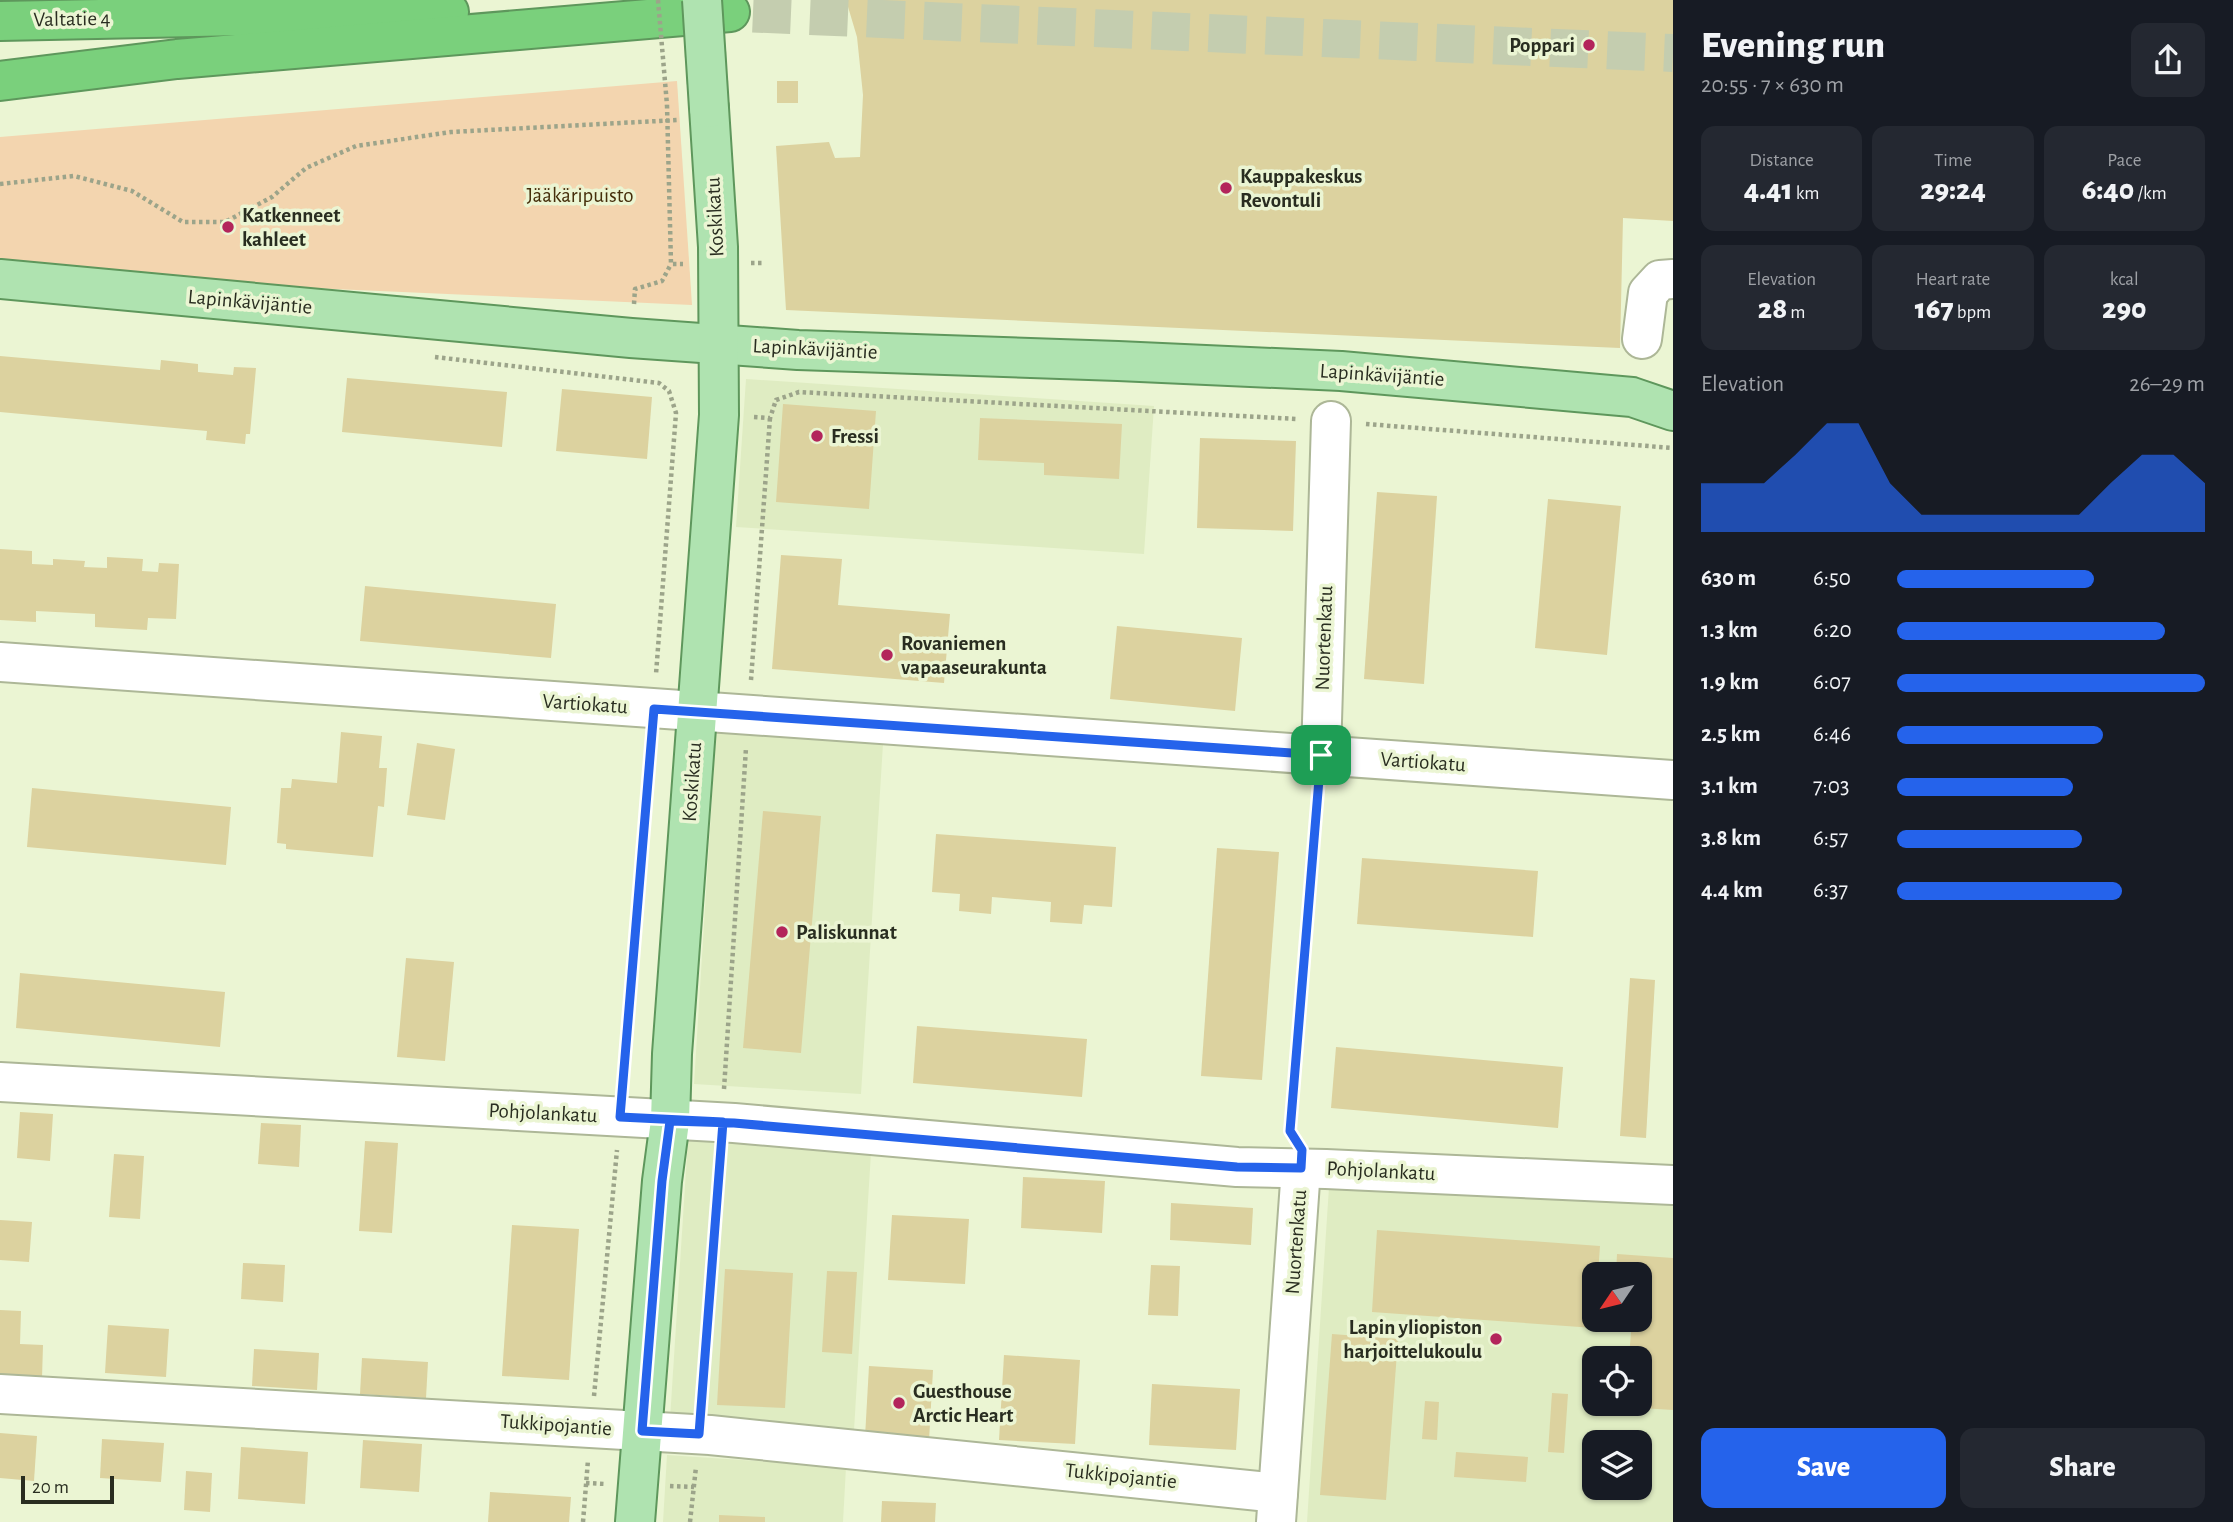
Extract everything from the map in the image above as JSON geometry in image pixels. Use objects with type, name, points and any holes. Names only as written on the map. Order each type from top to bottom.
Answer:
[{"type":"highway","name":"Valtatie 4","points":[[0,21],[653,5]]},
{"type":"highway","points":[[0,81],[177,60],[716,6]]},
{"type":"main road","name":"Koskikatu","points":[[635,1522],[662,1181],[670,1121],[672,1054],[719,415],[718,247],[709,113],[716,6]]},
{"type":"main road","name":"Lapinkävijäntie","points":[[0,279],[631,338],[798,350],[1118,360],[1341,371],[1632,397],[1673,411]]},
{"type":"main road","name":"Lapinkävijäntie","points":[[1632,397],[1673,390]]},
{"type":"street","points":[[1643,339],[1648,293],[1660,280],[1673,279]]},
{"type":"street","name":"Nuortenkatu","points":[[1321,755],[1331,421]]},
{"type":"street","name":"Vartiokatu","points":[[0,662],[1673,780]]},
{"type":"street","name":"Pohjolankatu","points":[[0,1082],[723,1122],[1223,1166],[1673,1185]]},
{"type":"street","name":"Nuortenkatu","points":[[1277,1508],[1301,1168]]},
{"type":"street","name":"Tukkipojantie","points":[[0,1394],[699,1434],[1176,1482],[1277,1508]]},
{"type":"path","points":[[653,5],[667,105]]},
{"type":"path","points":[[0,184],[74,176],[132,191],[183,222],[225,222],[272,197],[306,168],[356,146],[452,132],[709,113]]},
{"type":"path","points":[[799,392],[1331,421],[1673,448]]},
{"type":"path","points":[[583,1522],[620,1117],[676,413]]},
{"type":"path","points":[[690,1522],[723,1122],[748,714],[770,418]]},
{"type":"path","name":"Nuortenkatu","points":[[1301,1168],[1302,1150],[1290,1131],[1321,755]]},
{"type":"shaded area","points":[[746,379],[1154,406],[1144,554],[736,527]]},
{"type":"shaded area","points":[[717,717],[884,728],[861,1094],[694,1084]]},
{"type":"shaded area","points":[[689,1124],[872,1136],[854,1430],[670,1419]]},
{"type":"shaded area","name":"Lapin yliopiston harjoittelukoulu","points":[[1330,1172],[1673,1204],[1673,1522],[1307,1522]]},
{"type":"shaded area","points":[[667,1455],[846,1467],[843,1522],[663,1522]]},
{"type":"green space","name":"Jääkäripuisto","points":[[677,81],[692,305],[0,274],[0,137]]},
{"type":"building","name":"Kauppakeskus Revontuli","points":[[846,0],[1673,0],[1673,221],[1623,218],[1620,348],[786,310],[776,146],[829,142],[835,158],[860,157],[863,95],[857,37]]},
{"type":"building","points":[[777,81],[798,81],[798,103],[777,103]]},
{"type":"building","points":[[0,356],[160,370],[161,360],[198,364],[198,372],[233,375],[234,367],[256,368],[250,434],[246,434],[245,444],[206,440],[207,431],[0,412]]},
{"type":"building","points":[[347,378],[507,392],[502,447],[342,432]]},
{"type":"building","points":[[562,389],[652,397],[647,459],[556,451]]},
{"type":"building","points":[[783,404],[876,411],[869,509],[776,502]]},
{"type":"building","points":[[980,418],[1122,424],[1119,479],[1044,475],[1044,463],[978,460]]},
{"type":"building","points":[[1200,438],[1296,441],[1293,531],[1197,528]]},
{"type":"building","points":[[1377,492],[1437,496],[1424,684],[1364,679]]},
{"type":"building","points":[[1548,499],[1621,506],[1607,655],[1535,648]]},
{"type":"building","points":[[0,549],[32,551],[32,564],[53,565],[53,559],[85,561],[84,567],[107,568],[107,557],[143,559],[142,571],[158,572],[159,563],[179,564],[176,619],[148,618],[147,630],[95,627],[95,614],[36,611],[36,622],[0,620]]},
{"type":"building","points":[[781,555],[842,559],[838,605],[950,614],[944,683],[772,669]]},
{"type":"building","points":[[365,586],[556,604],[551,658],[360,641]]},
{"type":"building","points":[[1117,626],[1242,638],[1235,711],[1110,699]]},
{"type":"building","points":[[341,732],[382,736],[379,768],[387,768],[384,807],[378,806],[373,857],[286,849],[286,844],[277,843],[281,788],[291,788],[292,779],[337,783]]},
{"type":"building","points":[[417,743],[455,749],[445,820],[407,815]]},
{"type":"building","points":[[32,788],[231,807],[226,865],[27,847]]},
{"type":"building","name":"Paliskunnat","points":[[763,811],[821,816],[801,1053],[743,1048]]},
{"type":"building","points":[[936,834],[1116,847],[1112,907],[1084,905],[1082,924],[1050,922],[1051,902],[992,897],[991,914],[959,911],[960,894],[932,892]]},
{"type":"building","points":[[1217,848],[1279,852],[1262,1080],[1201,1076]]},
{"type":"building","points":[[1362,858],[1538,871],[1533,937],[1357,924]]},
{"type":"building","points":[[406,958],[454,962],[445,1061],[397,1057]]},
{"type":"building","points":[[20,973],[225,992],[220,1047],[16,1028]]},
{"type":"building","points":[[1630,978],[1655,980],[1646,1138],[1620,1136]]},
{"type":"building","points":[[917,1026],[1087,1039],[1082,1097],[913,1083]]},
{"type":"building","points":[[1336,1047],[1563,1067],[1558,1128],[1331,1108]]},
{"type":"building","points":[[20,1112],[53,1114],[50,1161],[17,1158]]},
{"type":"building","points":[[261,1123],[301,1125],[299,1167],[258,1164]]},
{"type":"building","points":[[365,1141],[398,1143],[392,1233],[359,1231]]},
{"type":"building","points":[[114,1154],[144,1156],[140,1219],[109,1217]]},
{"type":"building","points":[[1023,1177],[1105,1181],[1102,1233],[1021,1228]]},
{"type":"building","points":[[1171,1203],[1253,1208],[1251,1245],[1170,1240]]},
{"type":"building","points":[[892,1215],[969,1219],[965,1284],[888,1280]]},
{"type":"building","points":[[0,1220],[32,1222],[29,1262],[0,1260]]},
{"type":"building","points":[[512,1225],[579,1229],[569,1380],[502,1376]]},
{"type":"building","points":[[1377,1230],[1600,1246],[1599,1262],[1582,1262],[1582,1327],[1372,1312]]},
{"type":"building","points":[[1617,1254],[1673,1258],[1673,1410],[1652,1409],[1652,1346],[1630,1346],[1631,1332],[1652,1332],[1652,1262],[1617,1262]]},
{"type":"building","points":[[243,1263],[285,1265],[283,1302],[241,1299]]},
{"type":"building","points":[[1151,1265],[1180,1266],[1178,1316],[1148,1315]]},
{"type":"building","points":[[725,1269],[793,1273],[785,1408],[717,1405]]},
{"type":"building","points":[[827,1271],[857,1272],[852,1354],[822,1352]]},
{"type":"building","points":[[0,1310],[21,1311],[20,1344],[43,1345],[42,1378],[0,1377]]},
{"type":"building","points":[[108,1325],[169,1329],[166,1377],[105,1373]]},
{"type":"building","points":[[1332,1334],[1398,1339],[1386,1500],[1320,1495]]},
{"type":"building","points":[[254,1349],[319,1353],[317,1390],[252,1386]]},
{"type":"building","points":[[1004,1355],[1080,1360],[1075,1444],[999,1440]]},
{"type":"building","points":[[362,1358],[428,1362],[426,1398],[360,1394]]},
{"type":"building","name":"Guesthouse Arctic Heart","points":[[869,1366],[933,1370],[929,1441],[865,1437]]},
{"type":"building","points":[[1152,1384],[1240,1389],[1236,1450],[1149,1445]]},
{"type":"building","points":[[1552,1393],[1568,1394],[1564,1453],[1548,1452]]},
{"type":"building","points":[[1425,1401],[1439,1402],[1437,1440],[1422,1439]]},
{"type":"building","points":[[0,1433],[37,1436],[34,1481],[0,1478]]},
{"type":"building","points":[[102,1439],[164,1443],[161,1482],[100,1478]]},
{"type":"building","points":[[363,1440],[422,1444],[419,1492],[360,1488]]},
{"type":"building","points":[[241,1447],[308,1452],[305,1504],[238,1499]]},
{"type":"building","points":[[1456,1452],[1528,1457],[1526,1482],[1454,1477]]},
{"type":"building","points":[[186,1471],[212,1473],[210,1512],[184,1510]]},
{"type":"building","points":[[490,1492],[571,1497],[569,1522],[488,1522]]},
{"type":"building","points":[[882,1501],[936,1503],[935,1522],[881,1522]]},
{"type":"building","points":[[719,1515],[765,1517],[765,1522],[719,1522]]},
{"type":"tunnel","points":[[696,11],[1673,53]]},
{"type":"place","name":"Poppari","points":[[1589,45]]},
{"type":"place","name":"Kauppakeskus Revontuli","points":[[1226,188]]},
{"type":"place","name":"Katkenneet kahleet","points":[[228,227]]},
{"type":"place","name":"Fressi","points":[[817,436]]},
{"type":"place","name":"Rovaniemen vapaaseurakunta","points":[[887,655]]},
{"type":"place","name":"Paliskunnat","points":[[782,932]]},
{"type":"place","name":"Lapin yliopiston harjoittelukoulu","points":[[1496,1339]]},
{"type":"place","name":"Guesthouse Arctic Heart","points":[[899,1403]]},
{"type":"route","points":[[1321,755],[654,709],[620,1117],[723,1122],[699,1434],[642,1431],[662,1181],[670,1121],[723,1122],[1237,1167],[1301,1168],[1302,1150],[1290,1131],[1321,755]]}]
